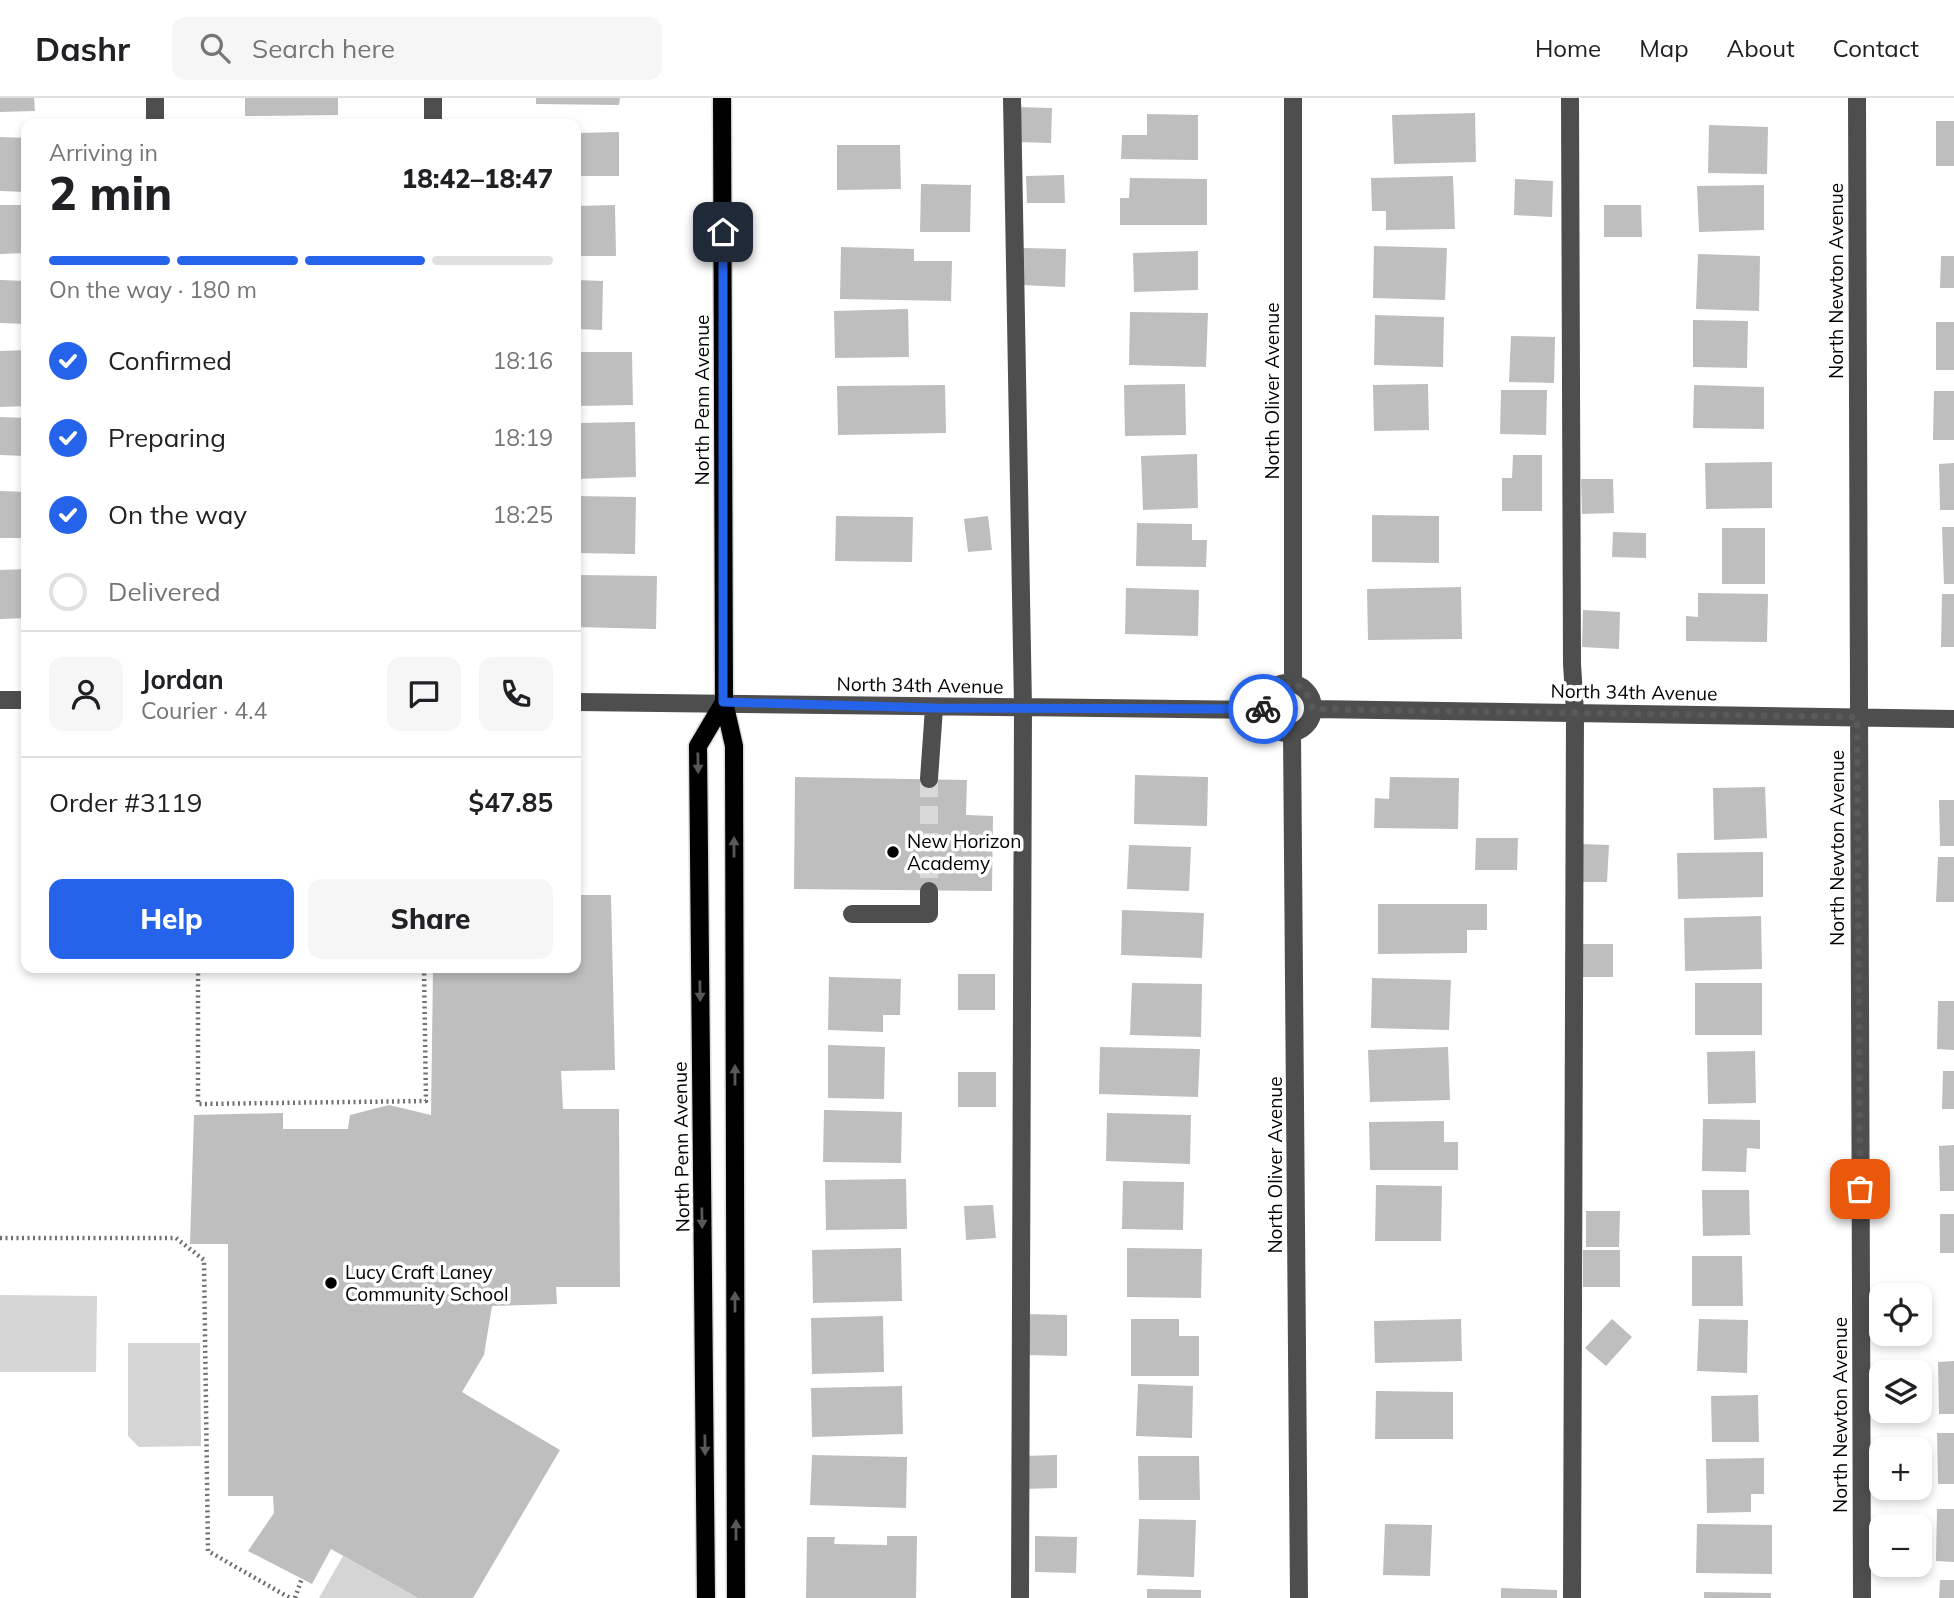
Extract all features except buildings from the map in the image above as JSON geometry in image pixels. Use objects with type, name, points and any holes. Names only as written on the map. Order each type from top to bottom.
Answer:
[{"type":"main road","name":"North Penn Avenue","points":[[722,98],[723,702],[734,746],[736,1598]]},
{"type":"main road","name":"North Penn Avenue","points":[[706,1598],[698,746],[723,702]]},
{"type":"street","points":[[155,98],[155,119]]},
{"type":"street","points":[[433,98],[433,119]]},
{"type":"street","points":[[1012,98],[1023,707],[1020,1598]]},
{"type":"street","name":"North Oliver Avenue","points":[[1293,98],[1293,683]]},
{"type":"street","points":[[1570,98],[1572,651],[1576,711],[1572,1598]]},
{"type":"street","name":"North Newton Avenue","points":[[1857,98],[1862,1598]]},
{"type":"street","points":[[1293,683],[1305,690],[1313,709],[1307,724],[1292,732],[1276,730],[1265,717],[1263,710],[1271,690],[1293,683]]},
{"type":"street","points":[[0,700],[21,700]]},
{"type":"street","name":"North 34th Avenue","points":[[581,702],[1263,710]]},
{"type":"street","points":[[929,779],[934,708]]},
{"type":"street","name":"North 34th Avenue","points":[[1313,709],[1576,711],[1954,719]]},
{"type":"street","name":"North Oliver Avenue","points":[[1292,732],[1299,1598]]},
{"type":"street","points":[[852,914],[929,914],[929,891]]},
{"type":"path","points":[[198,973],[198,1104],[426,1101],[424,973]]},
{"type":"path","points":[[0,1238],[176,1238],[204,1260],[208,1551],[293,1598],[302,1578]]},
{"type":"shaded area","points":[[0,1295],[97,1296],[96,1372],[0,1372]]},
{"type":"shaded area","points":[[128,1343],[200,1343],[201,1446],[139,1447],[128,1436]]},
{"type":"shaded area","points":[[343,1556],[418,1598],[319,1598]]},
{"type":"tunnel","points":[[929,779],[929,891]]},
{"type":"way so far","points":[[1263,709],[1271,690],[1278,685],[1293,683],[1309,695],[1313,709],[1576,711],[1824,719],[1857,717],[1860,1189]]},
{"type":"place","name":"New Horizon Academy","points":[[893,852]]},
{"type":"place","name":"Lucy Craft Laney Community School","points":[[331,1283]]},
{"type":"route","points":[[723,232],[723,702],[934,708],[1263,709]]}]
